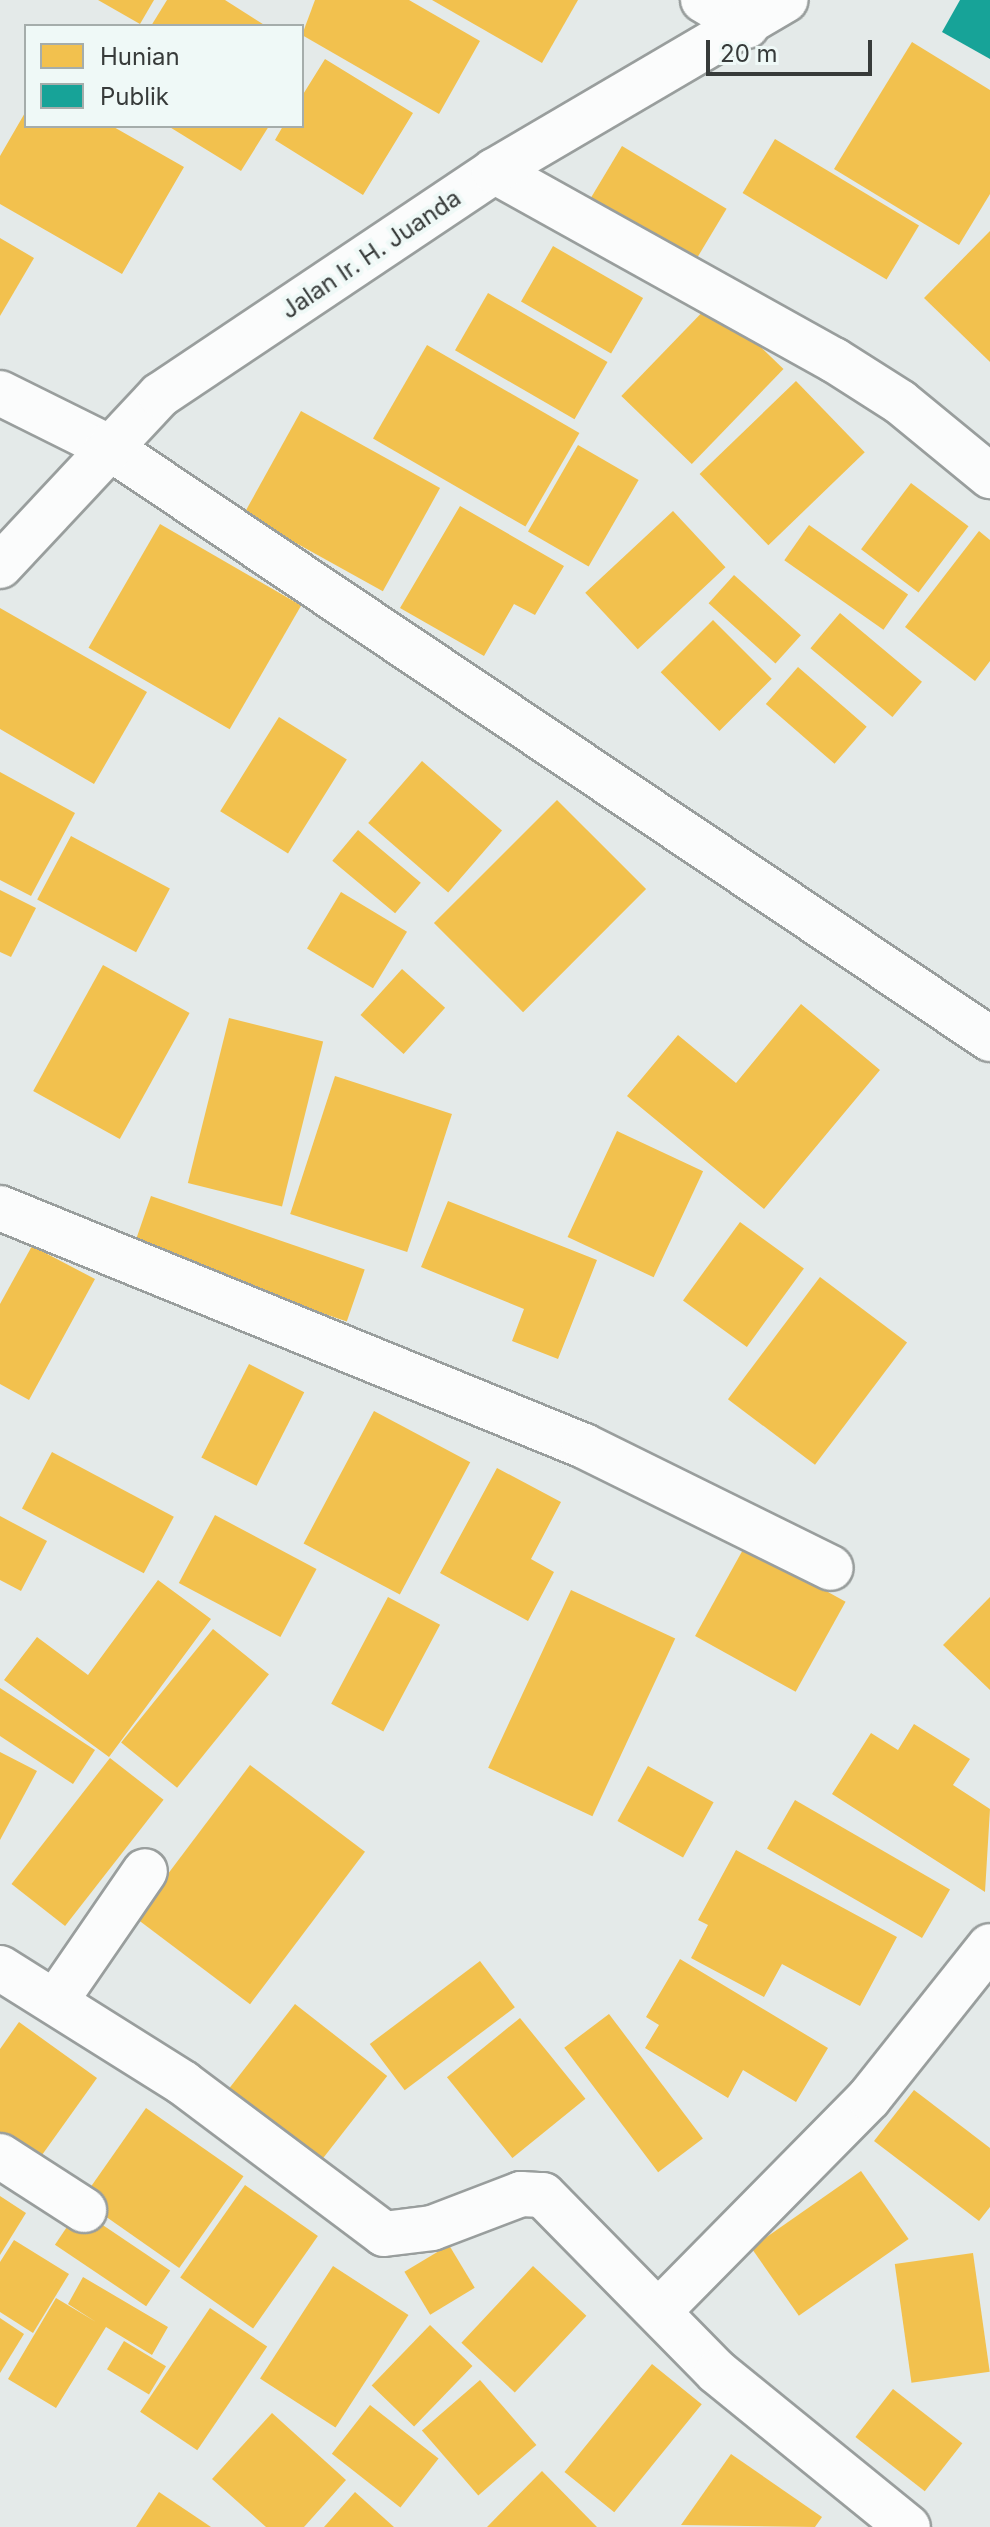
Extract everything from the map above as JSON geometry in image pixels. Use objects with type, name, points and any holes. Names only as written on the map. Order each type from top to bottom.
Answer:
[{"type":"street","points":[[703,0],[747,26]]},
{"type":"street","name":"Jalan Ir. H. Juanda","points":[[0,566],[107,446],[160,395],[494,171],[747,26],[786,0]]},
{"type":"street","points":[[494,171],[834,360],[900,402],[990,476]]},
{"type":"street","points":[[0,393],[107,446],[990,1039]]},
{"type":"street","points":[[0,1208],[584,1446],[831,1568]]},
{"type":"street","points":[[57,1999],[145,1871]]},
{"type":"street","points":[[661,2309],[869,2098],[990,1946]]},
{"type":"street","points":[[0,1968],[57,1999],[183,2083],[360,2223],[406,2235],[521,2194],[543,2195],[661,2309],[717,2372],[908,2527]]},
{"type":"street","points":[[0,2156],[84,2210]]},
{"type":"building: Hunian","points":[[98,0],[154,0],[140,24]]},
{"type":"building: Hunian","points":[[167,0],[225,0],[263,24],[152,24]]},
{"type":"building: Hunian","points":[[315,0],[409,0],[480,41],[439,114],[304,36]]},
{"type":"building: Hunian","points":[[432,0],[578,0],[542,63]]},
{"type":"building: Hunian","points":[[912,42],[990,90],[990,194],[959,245],[834,169]]},
{"type":"building: Hunian","points":[[325,59],[413,113],[363,195],[275,140],[282,128],[304,128],[304,93]]},
{"type":"building: Hunian","points":[[24,114],[24,128],[116,128],[184,167],[122,274],[0,204],[0,156]]},
{"type":"building: Hunian","points":[[171,128],[268,128],[241,171]]},
{"type":"building: Hunian","points":[[775,139],[919,226],[887,280],[743,193]]},
{"type":"building: Hunian","points":[[622,146],[727,209],[692,266],[587,203]]},
{"type":"building: Hunian","points":[[990,231],[990,362],[924,298]]},
{"type":"building: Hunian","points":[[0,238],[34,258],[0,316]]},
{"type":"building: Hunian","points":[[553,246],[643,298],[611,353],[521,301]]},
{"type":"building: Hunian","points":[[488,293],[608,362],[575,419],[455,350]]},
{"type":"building: Hunian","points":[[713,301],[783,369],[692,464],[621,396]]},
{"type":"building: Hunian","points":[[427,345],[579,433],[525,527],[373,439]]},
{"type":"building: Hunian","points":[[796,381],[865,452],[768,545],[700,474]]},
{"type":"building: Hunian","points":[[301,411],[440,488],[383,591],[244,514]]},
{"type":"building: Hunian","points":[[578,445],[639,480],[589,567],[528,532]]},
{"type":"building: Hunian","points":[[911,483],[969,526],[919,593],[861,549]]},
{"type":"building: Hunian","points":[[460,506],[564,566],[535,615],[514,604],[484,656],[400,608]]},
{"type":"building: Hunian","points":[[673,511],[726,567],[638,649],[585,593]]},
{"type":"building: Hunian","points":[[160,524],[301,606],[230,729],[89,648]]},
{"type":"building: Hunian","points":[[809,525],[908,594],[883,630],[784,560]]},
{"type":"building: Hunian","points":[[979,531],[990,540],[990,661],[975,681],[905,627]]},
{"type":"building: Hunian","points":[[734,575],[801,635],[775,663],[709,603]]},
{"type":"building: Hunian","points":[[0,608],[147,692],[94,784],[0,729]]},
{"type":"building: Hunian","points":[[840,613],[922,682],[892,717],[810,648]]},
{"type":"building: Hunian","points":[[713,620],[772,679],[719,731],[661,672]]},
{"type":"building: Hunian","points":[[798,667],[867,727],[835,764],[766,704]]},
{"type":"building: Hunian","points":[[279,717],[347,759],[288,854],[220,811]]},
{"type":"building: Hunian","points":[[422,761],[502,831],[448,892],[368,823]]},
{"type":"building: Hunian","points":[[0,772],[75,813],[31,896],[0,880]]},
{"type":"building: Hunian","points":[[557,800],[646,889],[523,1012],[434,923]]},
{"type":"building: Hunian","points":[[358,830],[421,883],[395,913],[332,861]]},
{"type":"building: Hunian","points":[[71,836],[170,889],[136,952],[37,900]]},
{"type":"building: Hunian","points":[[0,890],[36,908],[11,957],[0,952]]},
{"type":"building: Hunian","points":[[341,892],[407,932],[373,988],[307,949]]},
{"type":"building: Hunian","points":[[103,965],[190,1013],[120,1139],[33,1091]]},
{"type":"building: Hunian","points":[[402,969],[445,1008],[404,1054],[361,1015]]},
{"type":"building: Hunian","points":[[801,1004],[880,1070],[764,1209],[627,1096],[678,1035],[736,1083]]},
{"type":"building: Hunian","points":[[229,1018],[323,1041],[282,1206],[188,1183]]},
{"type":"building: Hunian","points":[[335,1076],[452,1114],[407,1252],[290,1214]]},
{"type":"building: Hunian","points":[[617,1131],[703,1171],[654,1277],[568,1237]]},
{"type":"building: Hunian","points":[[151,1196],[365,1270],[347,1322],[133,1248]]},
{"type":"building: Hunian","points":[[448,1201],[597,1260],[558,1359],[512,1341],[524,1309],[421,1267]]},
{"type":"building: Hunian","points":[[740,1222],[804,1268],[747,1347],[683,1300]]},
{"type":"building: Hunian","points":[[32,1246],[95,1279],[29,1400],[0,1384],[0,1304]]},
{"type":"building: Hunian","points":[[820,1277],[907,1343],[815,1465],[728,1399]]},
{"type":"building: Hunian","points":[[249,1364],[304,1392],[257,1486],[201,1458]]},
{"type":"building: Hunian","points":[[374,1411],[470,1462],[400,1595],[304,1543]]},
{"type":"building: Hunian","points":[[52,1452],[174,1517],[144,1573],[22,1509]]},
{"type":"building: Hunian","points":[[497,1468],[561,1502],[531,1559],[554,1572],[528,1621],[440,1573]]},
{"type":"building: Hunian","points":[[215,1515],[317,1569],[280,1637],[179,1583]]},
{"type":"building: Hunian","points":[[0,1516],[47,1541],[21,1591],[0,1580]]},
{"type":"building: Hunian","points":[[745,1546],[846,1602],[796,1692],[695,1636]]},
{"type":"building: Hunian","points":[[158,1580],[211,1619],[109,1757],[4,1680],[37,1637],[88,1675]]},
{"type":"building: Hunian","points":[[571,1590],[675,1639],[592,1816],[488,1768]]},
{"type":"building: Hunian","points":[[388,1597],[440,1625],[383,1732],[331,1704]]},
{"type":"building: Hunian","points":[[990,1597],[990,1690],[943,1645]]},
{"type":"building: Hunian","points":[[213,1629],[269,1674],[177,1788],[121,1742]]},
{"type":"building: Hunian","points":[[0,1688],[95,1750],[73,1784],[0,1736]]},
{"type":"building: Hunian","points":[[914,1724],[970,1759],[953,1785],[990,1809],[985,1892],[832,1794],[871,1733],[898,1750]]},
{"type":"building: Hunian","points":[[0,1752],[37,1771],[0,1840]]},
{"type":"building: Hunian","points":[[110,1758],[164,1800],[65,1926],[11,1884]]},
{"type":"building: Hunian","points":[[250,1765],[365,1852],[250,2004],[135,1918]]},
{"type":"building: Hunian","points":[[648,1766],[714,1802],[683,1857],[617,1821]]},
{"type":"building: Hunian","points":[[795,1800],[950,1890],[922,1938],[767,1848]]},
{"type":"building: Hunian","points":[[736,1850],[897,1937],[860,2006],[782,1964],[764,1997],[691,1958],[708,1925],[698,1920]]},
{"type":"building: Hunian","points":[[680,1959],[828,2048],[796,2102],[743,2070],[728,2098],[645,2048],[659,2025],[646,2017]]},
{"type":"building: Hunian","points":[[480,1961],[515,2007],[405,2090],[370,2044]]},
{"type":"building: Hunian","points":[[295,2004],[387,2076],[320,2162],[228,2090]]},
{"type":"building: Hunian","points":[[609,2014],[703,2139],[658,2172],[564,2048]]},
{"type":"building: Hunian","points":[[520,2018],[585,2099],[512,2158],[447,2077]]},
{"type":"building: Hunian","points":[[19,2022],[97,2078],[37,2162],[0,2136],[0,2049]]},
{"type":"building: Hunian","points":[[914,2090],[990,2148],[990,2207],[979,2221],[874,2141]]},
{"type":"building: Hunian","points":[[146,2108],[243,2176],[179,2268],[82,2200]]},
{"type":"building: Hunian","points":[[861,2171],[909,2239],[799,2316],[751,2248]]},
{"type":"building: Hunian","points":[[245,2185],[318,2236],[253,2329],[180,2278]]},
{"type":"building: Hunian","points":[[0,2196],[26,2213],[0,2255]]},
{"type":"building: Hunian","points":[[79,2209],[170,2271],[146,2306],[55,2245]]},
{"type":"building: Hunian","points":[[14,2240],[69,2274],[33,2333],[0,2312],[0,2262]]},
{"type":"building: Hunian","points":[[449,2245],[475,2288],[430,2315],[404,2272]]},
{"type":"building: Hunian","points":[[973,2253],[990,2372],[911,2383],[895,2264]]},
{"type":"building: Hunian","points":[[333,2266],[408,2315],[335,2427],[260,2378]]},
{"type":"building: Hunian","points":[[533,2266],[586,2316],[515,2393],[461,2343]]},
{"type":"building: Hunian","points":[[83,2277],[168,2327],[152,2355],[106,2327],[56,2408],[8,2379],[56,2298],[96,2322],[68,2304]]},
{"type":"building: Hunian","points":[[210,2308],[267,2347],[197,2450],[140,2412]]},
{"type":"building: Hunian","points":[[0,2318],[24,2334],[0,2373]]},
{"type":"building: Hunian","points":[[430,2325],[472,2366],[414,2426],[372,2385]]},
{"type":"building: Hunian","points":[[124,2341],[166,2366],[149,2395],[107,2369]]},
{"type":"building: Hunian","points":[[652,2364],[702,2404],[614,2512],[565,2472]]},
{"type":"building: Hunian","points":[[480,2380],[536,2445],[478,2495],[422,2431]]},
{"type":"building: Hunian","points":[[893,2389],[962,2443],[925,2491],[855,2437]]},
{"type":"building: Hunian","points":[[370,2405],[439,2459],[400,2507],[332,2454]]},
{"type":"building: Hunian","points":[[272,2413],[346,2480],[304,2527],[266,2527],[212,2479]]},
{"type":"building: Hunian","points":[[731,2454],[822,2517],[815,2527],[681,2525]]},
{"type":"building: Hunian","points":[[542,2471],[597,2527],[487,2527]]},
{"type":"building: Hunian","points":[[159,2492],[211,2527],[136,2527]]},
{"type":"building: Hunian","points":[[355,2492],[394,2527],[324,2527]]},
{"type":"building: Publik","points":[[960,0],[990,0],[990,59],[942,32]]}]
